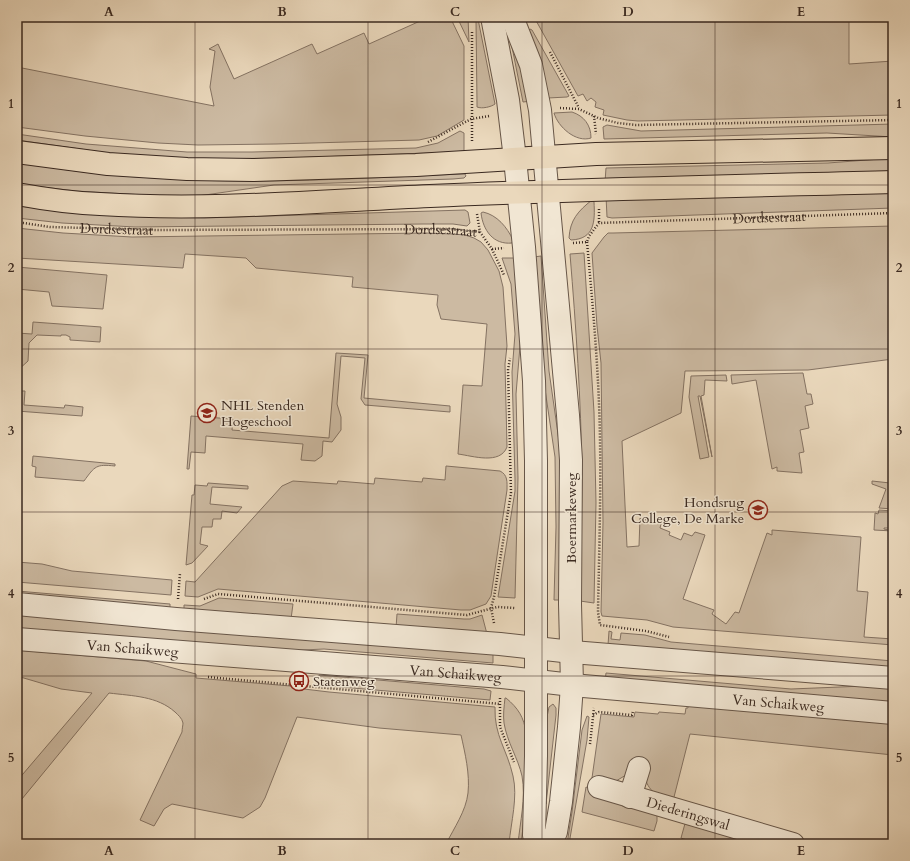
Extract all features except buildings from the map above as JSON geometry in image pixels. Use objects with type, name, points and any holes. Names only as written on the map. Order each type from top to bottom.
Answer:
[{"type":"main road","points":[[17,152],[108,164],[187,169],[223,169],[416,165],[596,154],[893,148]]},
{"type":"main road","name":"Dordsestraat","points":[[17,194],[98,204],[201,207],[519,193],[893,182]]},
{"type":"street","points":[[492,17],[508,100],[519,193],[534,381],[536,438],[536,756],[534,835],[536,844]]},
{"type":"street","name":"Boermarkeweg","points":[[512,17],[531,65],[540,110],[571,460],[570,604],[572,685],[561,802],[556,832],[550,844]]},
{"type":"street","points":[[17,604],[176,619],[535,647],[572,652],[893,678]]},
{"type":"street","name":"Van Schaikweg","points":[[17,639],[502,677],[572,685],[893,713]]},
{"type":"street","name":"Diederingswal","points":[[630,797],[639,768]]},
{"type":"street","name":"Diederingswal","points":[[599,787],[793,844]]},
{"type":"path","points":[[425,142],[430,141],[471,119],[473,79],[472,26]]},
{"type":"path","points":[[547,48],[579,108],[598,118],[640,125],[893,120]]},
{"type":"path","name":"Dordsestraat","points":[[587,242],[589,236],[599,223],[893,213]]},
{"type":"path","name":"Dordsestraat","points":[[17,222],[50,227],[158,230],[449,229],[480,232],[492,249],[524,246]]},
{"type":"path","points":[[552,245],[587,242]]},
{"type":"path","name":"Boermarkeweg","points":[[587,242],[595,339],[600,438],[598,612],[600,625],[646,631],[672,638]]},
{"type":"path","points":[[492,249],[504,277]]},
{"type":"path","points":[[494,625],[491,608],[511,493],[510,389],[508,370],[510,355]]},
{"type":"path","points":[[180,573],[178,600],[184,601]]},
{"type":"path","points":[[197,602],[218,594],[461,614],[471,614],[491,608]]},
{"type":"path","points":[[205,677],[500,704],[500,727],[515,766]]},
{"type":"shaded area","points":[[429,17],[450,17],[464,46],[464,120],[437,136],[419,140],[198,145],[85,136],[17,127],[17,67],[214,106],[210,87],[215,51],[209,49],[218,44],[234,79],[312,44],[317,54],[364,33],[369,44]]},
{"type":"shaded area","points":[[457,17],[468,17],[469,42]]},
{"type":"shaded area","points":[[506,17],[531,101],[523,102]]},
{"type":"shaded area","points":[[534,17],[849,17],[849,64],[893,61],[893,115],[638,121],[603,115],[604,110],[595,107],[596,102],[591,98],[587,101],[583,94],[578,96]]},
{"type":"shaded area","points":[[478,19],[495,104],[484,108],[477,107],[476,20]]},
{"type":"shaded area","points":[[530,29],[532,30],[569,96],[548,98],[529,31]]},
{"type":"shaded area","points":[[572,112],[580,116],[586,122],[590,129],[591,138],[579,138],[568,133],[559,124],[554,113]]},
{"type":"shaded area","points":[[893,124],[893,137],[827,133],[604,139],[603,127],[607,125],[641,131]]},
{"type":"shaded area","points":[[460,131],[464,133],[464,151],[289,158],[193,159],[108,153],[17,140],[17,134],[86,144],[187,152],[252,152],[416,148],[438,143]]},
{"type":"shaded area","points":[[893,158],[893,177],[605,182],[606,168],[828,163]]},
{"type":"shaded area","points":[[17,162],[103,174],[194,180],[271,181],[463,174],[466,176],[464,178],[453,179],[274,185],[198,196],[178,197],[76,191],[17,184]]},
{"type":"shaded area","points":[[893,187],[893,208],[607,217],[606,196]]},
{"type":"shaded area","points":[[592,200],[594,202],[594,216],[592,228],[585,236],[579,239],[571,240],[569,238],[573,221],[579,212]]},
{"type":"shaded area","points":[[17,206],[120,216],[204,218],[465,210],[468,212],[470,223],[467,226],[453,224],[423,224],[135,227],[62,223],[17,218]]},
{"type":"shaded area","points":[[483,212],[493,216],[505,226],[511,235],[513,240],[512,243],[499,242],[490,235],[482,219],[481,213]]},
{"type":"shaded area","points":[[893,226],[893,359],[808,370],[685,371],[681,413],[622,441],[627,547],[639,546],[640,518],[661,524],[660,528],[670,532],[669,535],[681,540],[684,533],[692,536],[695,532],[705,535],[683,599],[714,610],[712,614],[726,624],[735,612],[739,613],[767,533],[772,535],[772,530],[861,537],[857,591],[868,592],[864,637],[893,639],[893,645],[673,627],[647,620],[602,616],[603,522],[601,363],[592,253],[608,233]]},
{"type":"shaded area","points":[[17,228],[63,233],[132,237],[425,233],[465,235],[474,238],[481,242],[488,250],[499,271],[503,287],[507,346],[505,364],[507,447],[504,453],[492,458],[458,454],[463,385],[482,386],[487,324],[441,319],[437,305],[438,295],[352,287],[353,277],[256,268],[246,258],[185,254],[183,268],[17,258]]},
{"type":"shaded area","points":[[584,253],[594,412],[596,503],[594,603],[580,601],[582,489],[581,446],[578,364],[570,254]]},
{"type":"shaded area","points":[[541,256],[549,371],[562,462],[561,600],[554,600],[556,527],[555,457],[542,369],[534,257]]},
{"type":"shaded area","points":[[502,258],[516,258],[521,334],[516,394],[518,478],[515,598],[498,597],[515,491],[512,372],[515,334],[511,284]]},
{"type":"shaded area","points":[[17,267],[107,275],[103,309],[52,306],[49,292],[17,289]]},
{"type":"shaded area","points":[[33,322],[101,327],[100,342],[70,340],[70,337],[66,335],[37,335],[29,343],[28,361],[17,371],[17,333],[32,334]]},
{"type":"shaded area","points":[[336,353],[368,355],[364,398],[450,406],[450,412],[365,405],[361,399],[365,358],[341,356],[337,404],[341,417],[341,430],[332,442],[323,441],[322,456],[315,461],[301,460],[303,444],[206,436],[205,453],[191,452],[189,469],[187,469],[191,416],[233,419],[232,430],[329,438]]},
{"type":"shaded area","points":[[803,373],[807,394],[811,394],[813,404],[805,406],[809,428],[800,430],[804,452],[799,453],[802,473],[777,471],[777,467],[772,469],[756,380],[732,384],[731,375]]},
{"type":"shaded area","points":[[726,375],[727,381],[705,380],[704,395],[701,396],[712,457],[700,396],[698,396],[709,457],[700,459],[689,397],[691,376]]},
{"type":"shaded area","points":[[17,391],[25,391],[24,405],[64,408],[65,405],[83,407],[82,416],[17,411]]},
{"type":"shaded area","points":[[33,456],[115,464],[115,466],[104,465],[96,467],[84,481],[35,477],[36,467],[32,466]]},
{"type":"shaded area","points":[[446,466],[500,471],[506,479],[507,490],[491,596],[486,604],[470,610],[461,610],[218,589],[198,597],[185,596],[186,581],[195,582],[282,486],[293,481],[337,484],[338,481],[374,484],[375,478],[422,482],[423,478],[445,480]]},
{"type":"shaded area","points":[[872,481],[890,483],[893,496],[893,509],[879,508],[886,489],[872,484]]},
{"type":"shaded area","points":[[208,483],[248,486],[248,489],[212,487],[210,504],[242,507],[237,513],[222,511],[221,519],[213,519],[212,527],[202,527],[200,544],[208,546],[192,563],[186,565],[192,495],[194,495],[195,485],[207,486]]},
{"type":"shaded area","points":[[879,510],[893,511],[893,528],[884,529],[893,531],[874,530],[875,513],[878,514]]},
{"type":"shaded area","points":[[17,562],[42,564],[72,571],[172,580],[171,595],[17,582]]},
{"type":"shaded area","points":[[17,591],[170,604],[170,608],[17,595]]},
{"type":"shaded area","points":[[219,598],[293,604],[291,619],[184,609],[184,605],[200,606]]},
{"type":"shaded area","points":[[17,614],[493,654],[493,663],[324,649],[261,652],[17,631]]},
{"type":"shaded area","points":[[397,614],[464,619],[470,619],[482,615],[487,634],[396,628]]},
{"type":"shaded area","points":[[609,631],[612,632],[611,639],[620,640],[621,633],[645,635],[671,642],[893,661],[893,670],[608,645]]},
{"type":"shaded area","points":[[17,650],[146,661],[196,674],[196,678],[302,687],[304,689],[329,692],[495,707],[497,726],[513,776],[515,792],[509,844],[446,844],[462,813],[468,793],[468,771],[461,735],[379,728],[297,717],[265,798],[260,807],[243,818],[172,804],[164,809],[154,826],[140,820],[182,732],[183,723],[175,712],[153,700],[136,696],[109,693],[17,805],[17,781],[92,693],[61,689],[17,676]]},
{"type":"shaded area","points":[[606,673],[791,689],[864,686],[893,688],[893,705],[605,681]]},
{"type":"shaded area","points":[[319,675],[484,689],[491,691],[490,700],[318,685]]},
{"type":"shaded area","points":[[505,698],[514,705],[520,713],[524,722],[526,733],[524,819],[521,844],[518,844],[523,801],[523,784],[520,769],[505,730]]},
{"type":"shaded area","points":[[553,704],[556,708],[556,715],[546,804],[547,717],[549,707]]},
{"type":"shaded area","points":[[688,706],[893,724],[893,755],[690,734],[673,801],[652,791],[649,788],[645,778],[626,775],[616,781],[591,785],[601,714],[634,717],[635,712],[685,714]]},
{"type":"shaded area","points":[[587,716],[589,717],[587,740],[569,844],[567,844],[582,730]]},
{"type":"shaded area","points":[[586,787],[657,812],[657,821],[654,831],[582,812]]},
{"type":"shaded area","points":[[686,820],[759,844],[699,844],[681,838]]},
{"type":"place","name":"NHL Stenden Hogeschool","points":[[207,413]]},
{"type":"place","name":"Hondsrug College, De Marke","points":[[758,510]]},
{"type":"place","name":"Statenweg","points":[[299,681]]}]
